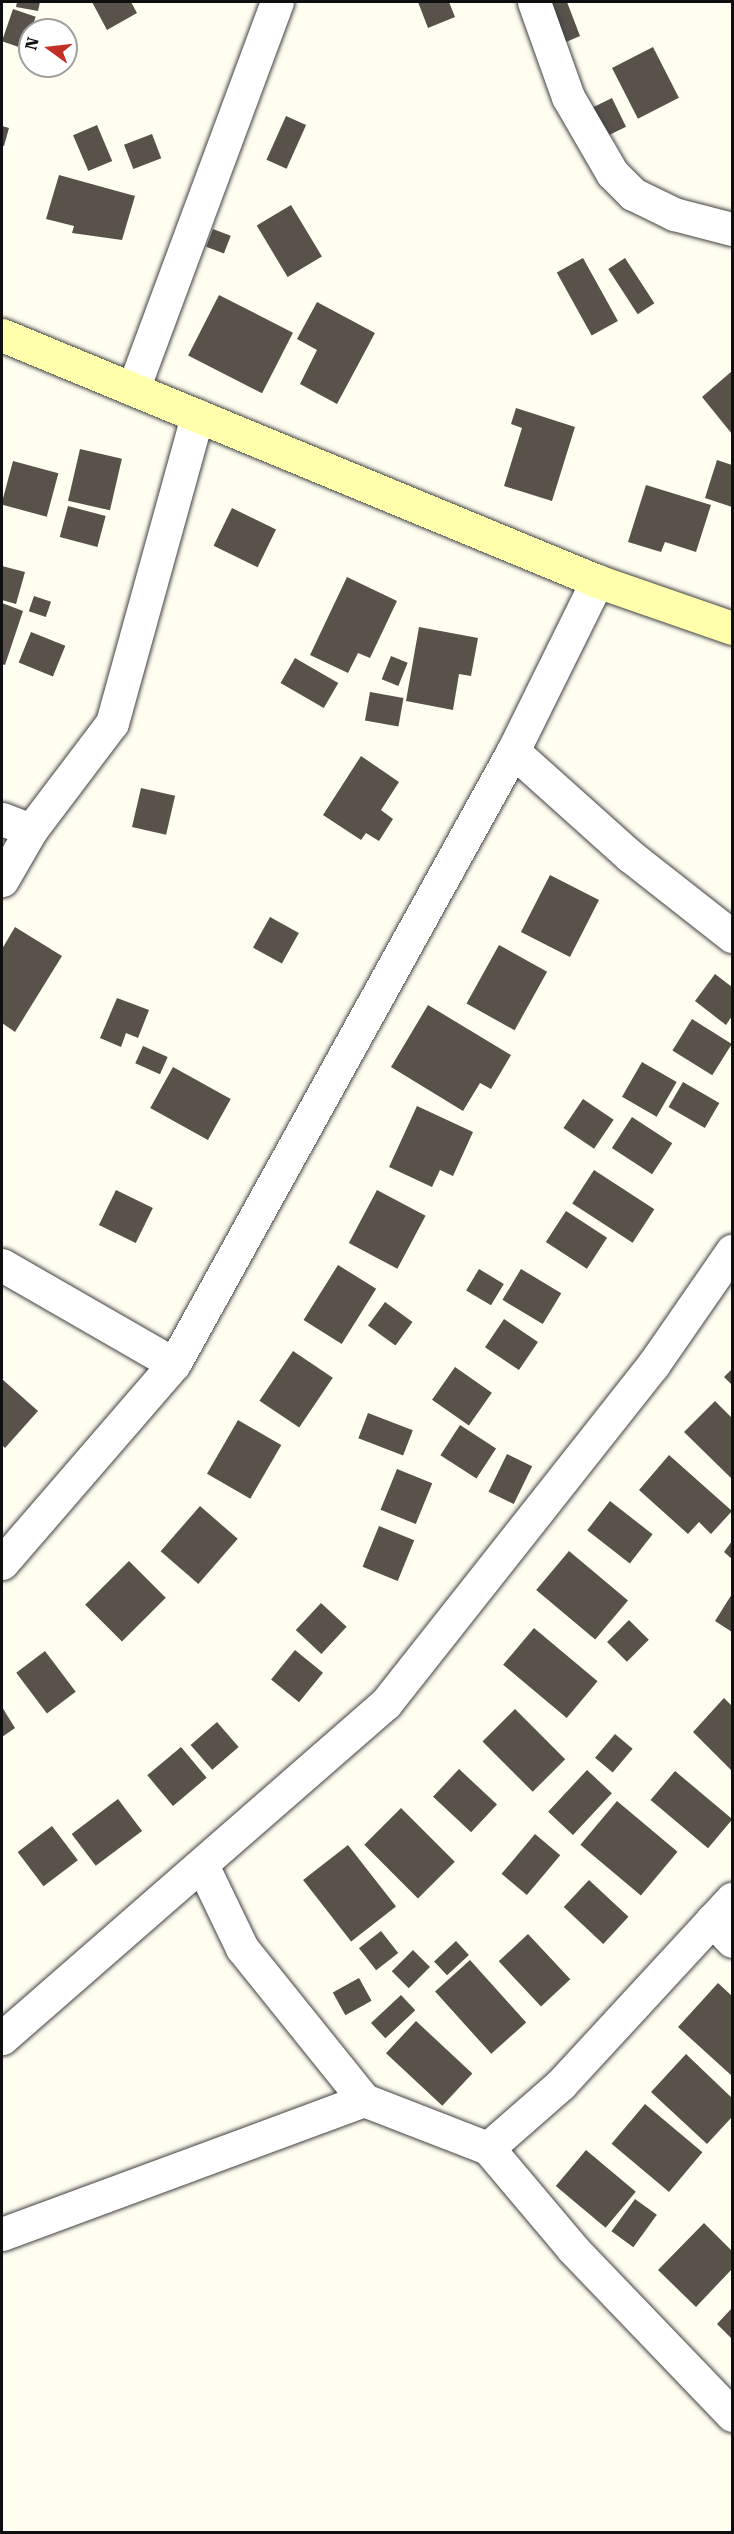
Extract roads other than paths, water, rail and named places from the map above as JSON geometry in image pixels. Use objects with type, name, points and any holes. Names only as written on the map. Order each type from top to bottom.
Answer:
[{"type":"street","points":[[134,389],[277,2]]},
{"type":"street","points":[[534,2],[568,97],[612,173],[633,194],[674,214],[732,230]]},
{"type":"street","points":[[2,335],[597,581],[732,628]]},
{"type":"street","points":[[2,880],[16,825],[112,723],[197,416]]},
{"type":"street","points":[[2,1563],[174,1364],[513,751],[597,581]]},
{"type":"street","points":[[513,751],[630,856],[732,936]]},
{"type":"street","points":[[2,2038],[203,1867],[386,1703],[653,1365],[732,1251]]},
{"type":"street","points":[[2,1265],[174,1364]]},
{"type":"street","points":[[203,1867],[242,1948],[364,2100],[488,2148],[573,2249],[732,2415]]},
{"type":"street","points":[[488,2148],[561,2084],[726,1920]]},
{"type":"street","points":[[2,2234],[364,2100]]}]
